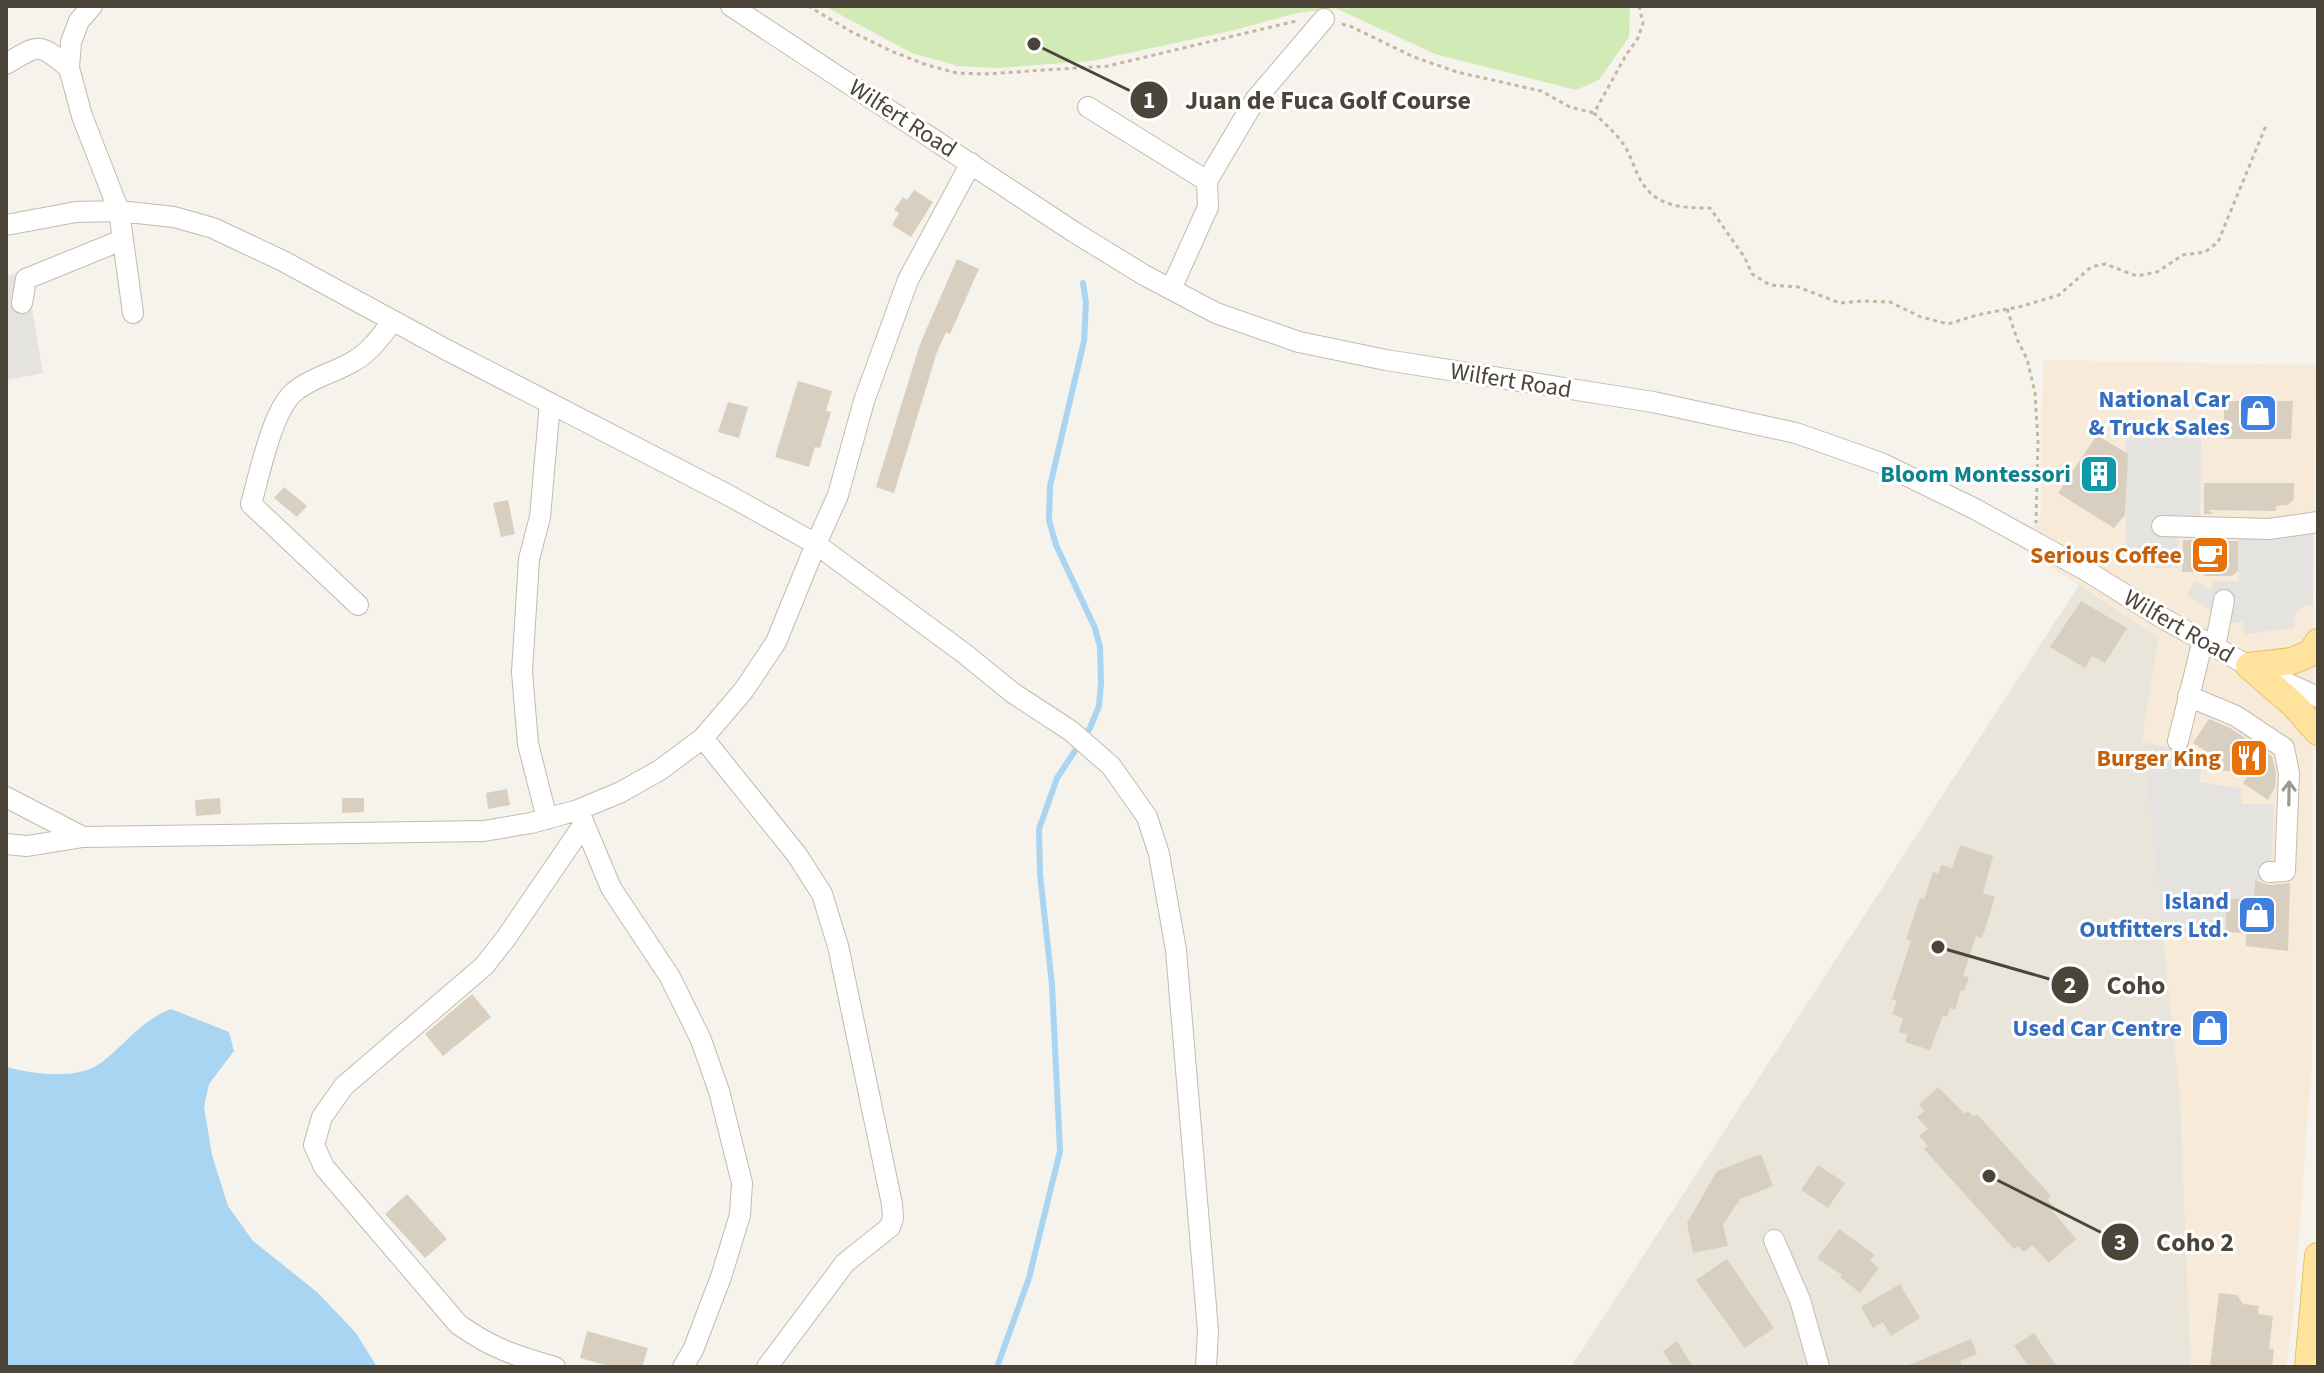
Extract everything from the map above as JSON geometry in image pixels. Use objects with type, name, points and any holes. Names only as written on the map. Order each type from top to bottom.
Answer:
[{"type":"main road","points":[[2249,666],[2292,661],[2311,653],[2318,642]]},
{"type":"main road","points":[[2249,666],[2294,705],[2318,732]]},
{"type":"main road","points":[[2308,1367],[2318,1256]]},
{"type":"street","points":[[92,6],[79,21],[71,42],[69,68],[82,116],[119,211],[133,313]]},
{"type":"street","name":"Wilfert Road","points":[[731,6],[1074,232],[1216,313],[1299,342],[1386,360],[1653,402],[1796,433],[1881,463],[1975,509],[2249,666],[2318,697]]},
{"type":"street","points":[[1171,289],[1208,207],[1207,181],[1255,100],[1324,19]]},
{"type":"street","points":[[6,64],[33,48],[46,48],[69,68]]},
{"type":"street","points":[[1088,107],[1207,181]]},
{"type":"street","points":[[555,1367],[504,1352],[458,1324],[324,1167],[314,1145],[322,1117],[344,1086],[484,966],[506,938],[581,817],[660,770],[703,738],[744,690],[776,642],[838,495],[864,401],[908,280],[971,163]]},
{"type":"street","points":[[6,225],[76,212],[119,211],[174,217],[213,228],[283,261],[816,544],[1013,693],[1071,731],[1111,766],[1147,817],[1159,854],[1176,950],[1208,1331],[1206,1367]]},
{"type":"street","points":[[22,303],[26,279],[122,240]]},
{"type":"street","points":[[358,605],[251,504],[275,425],[290,395],[355,361],[373,346],[393,321]]},
{"type":"street","points":[[547,819],[528,744],[522,672],[529,559],[540,517],[550,403]]},
{"type":"street","points":[[2162,526],[2269,529],[2318,522]]},
{"type":"street","points":[[2178,741],[2188,696],[2224,600]]},
{"type":"street","points":[[2188,696],[2236,716],[2284,748],[2289,773],[2285,871],[2269,872]]},
{"type":"street","points":[[703,738],[797,855],[822,894],[838,946],[892,1204],[890,1227],[845,1263],[767,1367]]},
{"type":"street","points":[[6,797],[83,837]]},
{"type":"street","points":[[6,844],[27,846],[83,837],[484,831],[547,819],[581,817]]},
{"type":"street","points":[[581,817],[611,888],[670,977],[701,1040],[719,1091],[742,1183],[740,1215],[721,1277],[693,1350],[683,1367]]},
{"type":"street","points":[[1774,1240],[1800,1300],[1819,1367]]},
{"type":"path","points":[[808,6],[865,38],[927,65],[957,73],[984,74],[1108,66],[1305,19],[1324,19],[1352,27],[1414,57],[1457,72],[1541,91],[1570,107],[1594,113],[1623,143],[1650,193],[1662,202],[1685,208],[1710,208],[1745,258],[1752,274],[1770,285],[1798,287],[1840,303],[1890,302],[1921,317],[1948,324],[2059,295],[2091,267],[2105,264],[2137,276],[2157,272],[2183,255],[2205,252],[2218,242],[2267,123]]},
{"type":"path","points":[[1594,113],[1638,38],[1643,23],[1639,6]]},
{"type":"path","points":[[2007,309],[2027,359],[2035,393],[2038,441],[2035,542]]},
{"type":"shaded area","points":[[25,270],[43,373],[6,380],[6,276]]},
{"type":"shaded area","points":[[2043,360],[2316,365],[2312,1059],[2293,1317],[2286,1367],[2191,1367],[2180,1093],[2142,742],[2159,638],[2020,547],[2043,511]]},
{"type":"shaded area","points":[[2126,433],[2201,433],[2200,536],[2179,536],[2178,568],[2154,568],[2126,545]]},
{"type":"shaded area","points":[[2238,531],[2313,532],[2313,606],[2304,606],[2294,615],[2295,628],[2244,634],[2243,622],[2230,623],[2187,595],[2196,581],[2211,591],[2212,581],[2238,581]]},
{"type":"shaded area","points":[[2079,585],[2159,638],[2142,742],[2180,1093],[2191,1367],[1571,1367]]},
{"type":"shaded area","points":[[2142,742],[2204,755],[2199,782],[2241,788],[2242,804],[2274,804],[2271,881],[2255,880],[2254,895],[2249,899],[2226,898],[2226,932],[2163,936]]},
{"type":"green space","points":[[824,6],[1630,6],[1629,37],[1599,80],[1576,90],[1435,54],[1335,8],[1297,13],[1235,30],[1092,61],[997,68],[958,66],[912,53]]},
{"type":"water","points":[[171,1009],[229,1032],[234,1051],[209,1084],[204,1107],[212,1155],[228,1206],[253,1241],[317,1292],[356,1333],[377,1367],[6,1367],[6,1067],[56,1074],[81,1072],[102,1062],[142,1026]]},
{"type":"building","points":[[914,190],[933,202],[911,237],[892,225],[899,213],[894,210],[903,197],[907,200]]},
{"type":"building","points":[[957,259],[979,269],[950,334],[946,332],[937,352],[894,493],[876,487],[920,344]]},
{"type":"building","points":[[798,381],[832,391],[826,411],[831,412],[820,448],[815,447],[809,467],[775,457]]},
{"type":"building","name":"National Car & Truck Sales","points":[[2224,401],[2293,401],[2291,439],[2224,439]]},
{"type":"building","points":[[728,402],[748,407],[739,438],[718,432]]},
{"type":"building","name":"Bloom Montessori","points":[[2097,435],[2128,454],[2125,515],[2114,528],[2058,493]]},
{"type":"building","points":[[2204,483],[2294,483],[2294,499],[2288,505],[2276,506],[2276,511],[2208,510],[2213,514],[2204,514]]},
{"type":"building","points":[[284,487],[307,506],[297,517],[274,498]]},
{"type":"building","points":[[508,500],[515,534],[501,537],[493,503]]},
{"type":"building","name":"Serious Coffee","points":[[2183,540],[2238,541],[2238,571],[2232,576],[2182,572]]},
{"type":"building","points":[[2081,601],[2127,628],[2105,663],[2092,656],[2085,668],[2050,647]]},
{"type":"building","name":"Burger King","points":[[2209,719],[2230,728],[2272,756],[2275,787],[2268,800],[2243,783],[2251,771],[2223,771],[2224,762],[2193,743]]},
{"type":"building","points":[[507,789],[510,805],[488,809],[486,793]]},
{"type":"building","points":[[220,798],[221,814],[196,816],[195,800]]},
{"type":"building","points":[[342,798],[364,798],[364,812],[342,813]]},
{"type":"building","points":[[1960,845],[1993,856],[1983,893],[1995,897],[1982,938],[1976,936],[1963,976],[1969,977],[1964,991],[1961,990],[1955,1010],[1950,1008],[1947,1017],[1943,1016],[1930,1050],[1905,1042],[1907,1034],[1899,1032],[1903,1018],[1892,1014],[1897,1001],[1892,999],[1911,941],[1906,939],[1920,898],[1924,899],[1933,872],[1938,874],[1941,865],[1952,868]]},
{"type":"building","name":"Island Outfitters Ltd.","points":[[2255,880],[2269,885],[2290,883],[2288,951],[2246,946],[2246,933],[2226,932],[2226,898],[2254,899]]},
{"type":"building","points":[[472,994],[491,1017],[443,1056],[425,1034]]},
{"type":"building","name":"Used Car Centre","points":[[2223,1011],[2225,1044],[2197,1045],[2196,1013]]},
{"type":"building","points":[[1938,1087],[1965,1114],[1968,1111],[1974,1117],[1977,1114],[2051,1196],[2047,1199],[2053,1206],[2050,1208],[2076,1239],[2049,1263],[2032,1245],[2024,1252],[2018,1246],[2014,1249],[1924,1149],[1928,1146],[1919,1136],[1928,1129],[1917,1117],[1924,1111],[1919,1105]]},
{"type":"building","points":[[1761,1154],[1773,1186],[1740,1199],[1723,1225],[1728,1246],[1693,1253],[1687,1223],[1717,1171]]},
{"type":"building","points":[[1818,1165],[1845,1183],[1828,1208],[1801,1190]]},
{"type":"building","points":[[407,1194],[447,1239],[425,1258],[385,1214]]},
{"type":"building","points":[[1839,1229],[1875,1255],[1870,1261],[1879,1268],[1860,1293],[1840,1277],[1842,1275],[1817,1258]]},
{"type":"building","points":[[1727,1259],[1774,1328],[1745,1348],[1696,1280]]},
{"type":"building","points":[[1900,1284],[1920,1318],[1891,1336],[1883,1322],[1873,1328],[1861,1307]]},
{"type":"building","points":[[2219,1293],[2237,1295],[2243,1304],[2259,1306],[2258,1314],[2273,1316],[2269,1349],[2274,1349],[2272,1367],[2210,1367]]},
{"type":"building","points":[[587,1331],[648,1348],[642,1367],[612,1367],[580,1358]]},
{"type":"building","points":[[2034,1333],[2057,1367],[2029,1367],[2014,1346]]},
{"type":"building","points":[[1971,1339],[1977,1354],[1960,1361],[1963,1367],[1904,1367]]},
{"type":"building","points":[[1677,1341],[1693,1367],[1673,1367],[1663,1351]]},
{"type":"waterway","points":[[997,1367],[1029,1278],[1060,1151],[1052,985],[1040,874],[1039,829],[1057,778],[1090,728],[1099,706],[1101,683],[1100,647],[1095,628],[1056,545],[1049,520],[1050,486],[1084,341],[1086,303],[1083,283]]},
{"type":"place","name":"Juan de Fuca Golf Course","points":[[1034,44]]},
{"type":"place","name":"National Car & Truck Sales","points":[[2258,413]]},
{"type":"place","name":"Bloom Montessori","points":[[2099,474]]},
{"type":"place","name":"Serious Coffee","points":[[2210,555]]},
{"type":"place","name":"Burger King","points":[[2249,758]]},
{"type":"place","name":"Island Outfitters Ltd.","points":[[2257,915]]},
{"type":"place","name":"Coho","points":[[1938,947]]},
{"type":"place","name":"Used Car Centre","points":[[2210,1028]]},
{"type":"place","name":"Coho 2","points":[[1989,1176]]}]
